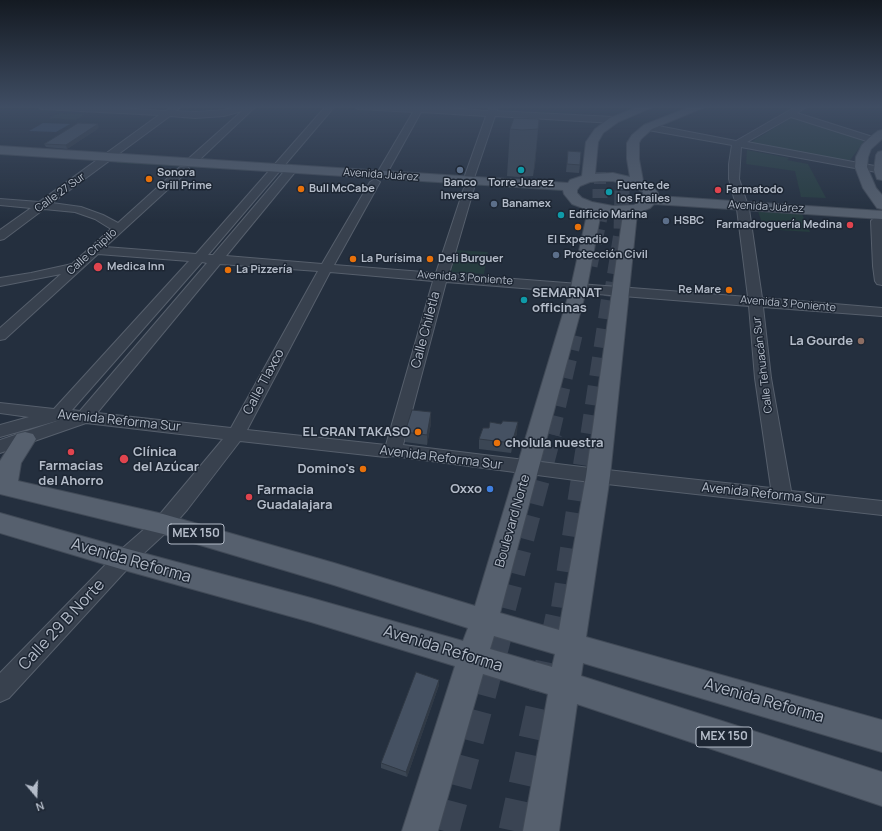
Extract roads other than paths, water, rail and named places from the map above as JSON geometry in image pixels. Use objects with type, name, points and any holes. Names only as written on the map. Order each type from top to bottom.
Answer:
[{"type":"main road","points":[[592,145],[594,175]]},
{"type":"main road","points":[[594,175],[602,145]]},
{"type":"main road","points":[[633,145],[633,159],[637,183]]},
{"type":"main road","points":[[869,145],[862,157],[861,167],[870,188],[882,206]]},
{"type":"main road","name":"Avenida Juárez","points":[[0,150],[188,166],[285,169],[378,178],[571,190]]},
{"type":"main road","points":[[881,173],[882,155]]},
{"type":"main road","name":"Avenida Juárez","points":[[0,157],[104,160]]},
{"type":"main road","points":[[594,175],[613,177],[637,183],[648,190],[651,197],[641,207],[630,210],[595,208],[577,201],[571,190],[581,180],[594,175]]},
{"type":"main road","name":"Avenida Juárez","points":[[651,197],[741,202],[882,206]]},
{"type":"main road","name":"Avenida Juárez","points":[[741,202],[882,215]]},
{"type":"main road","name":"Boulevard Norte","points":[[420,831],[484,621],[557,368],[579,287],[595,208]]},
{"type":"main road","points":[[541,831],[566,685],[598,476],[630,210]]},
{"type":"main road","points":[[3,485],[10,463],[25,439]]},
{"type":"main road","name":"Avenida Reforma","points":[[3,485],[163,524],[334,574],[484,621],[572,645],[882,736]]},
{"type":"main road","name":"Avenida Reforma","points":[[0,523],[124,560],[311,610],[566,685],[882,790]]},
{"type":"street","name":"Calle 27 Sur","points":[[0,236],[125,145]]},
{"type":"street","name":"Calle Chipilo","points":[[0,336],[211,145]]},
{"type":"street","points":[[0,447],[85,417],[217,259],[303,145]]},
{"type":"street","name":"Calle Tlaxco","points":[[124,560],[163,524],[180,505],[236,434],[326,268],[397,145]]},
{"type":"street","name":"Calle Chiletla","points":[[393,450],[441,277],[481,145]]},
{"type":"street","name":"Calle Tehuacán Sur","points":[[737,145],[734,164],[734,179],[741,202],[756,302],[763,378],[782,496]]},
{"type":"street","points":[[741,145],[861,167],[881,173]]},
{"type":"street","points":[[0,431],[59,414],[200,257],[285,169]]},
{"type":"street","points":[[0,202],[43,205],[89,212],[118,228]]},
{"type":"street","points":[[882,219],[877,221],[879,266],[882,281]]},
{"type":"street","name":"Avenida 3 Poniente","points":[[96,250],[621,290],[882,312]]},
{"type":"street","points":[[0,282],[31,277],[77,266]]},
{"type":"street","name":"Avenida Reforma Sur","points":[[0,408],[385,451],[393,450],[528,468],[882,508]]},
{"type":"street","name":"Calle 29 B Norte","points":[[0,690],[124,560]]},
{"type":"tunnel","points":[[590,266],[600,217],[600,172]]},
{"type":"tunnel","points":[[622,173],[622,189]]},
{"type":"tunnel","points":[[611,297],[621,233],[622,189]]},
{"type":"tunnel","points":[[590,434],[611,296]]},
{"type":"tunnel","points":[[550,434],[573,335]]},
{"type":"tunnel","points":[[504,608],[550,433]]},
{"type":"tunnel","points":[[563,608],[590,433]]},
{"type":"tunnel","points":[[444,831],[504,607]]},
{"type":"tunnel","points":[[514,831],[563,607]]},
{"type":"place","name":"Banco Inversa","points":[[460,170]]},
{"type":"place","name":"Torre Juarez","points":[[521,170]]},
{"type":"place","name":"Sonora Grill Prime","points":[[149,179]]},
{"type":"place","name":"Bull McCabe","points":[[301,189]]},
{"type":"place","name":"Farmatodo","points":[[718,190]]},
{"type":"place","name":"Fuente de los Frailes","points":[[609,192]]},
{"type":"place","name":"Banamex","points":[[494,204]]},
{"type":"place","name":"Edificio Marina","points":[[561,215]]},
{"type":"place","name":"HSBC","points":[[666,221]]},
{"type":"place","name":"Farmadroguería Medina","points":[[850,225]]},
{"type":"place","name":"El Expendio","points":[[578,227]]},
{"type":"place","name":"Protección Civil","points":[[556,255]]},
{"type":"place","name":"La Purísima","points":[[353,259]]},
{"type":"place","name":"Deli Burguer","points":[[430,259]]},
{"type":"place","name":"Medica Inn","points":[[98,267]]},
{"type":"place","name":"La Pizzería","points":[[228,270]]},
{"type":"place","name":"Re Mare","points":[[729,290]]},
{"type":"place","name":"SEMARNAT officinas","points":[[524,300]]},
{"type":"place","name":"La Gourde","points":[[861,341]]},
{"type":"place","name":"EL GRAN TAKASO","points":[[418,432]]},
{"type":"place","name":"cholula nuestra","points":[[497,443]]},
{"type":"place","name":"Farmacias del Ahorro","points":[[71,452]]},
{"type":"place","name":"Clínica del Azúcar","points":[[124,459]]},
{"type":"place","name":"Domino's","points":[[363,469]]},
{"type":"place","name":"Oxxo","points":[[490,489]]},
{"type":"place","name":"Farmacia Guadalajara","points":[[249,497]]}]
